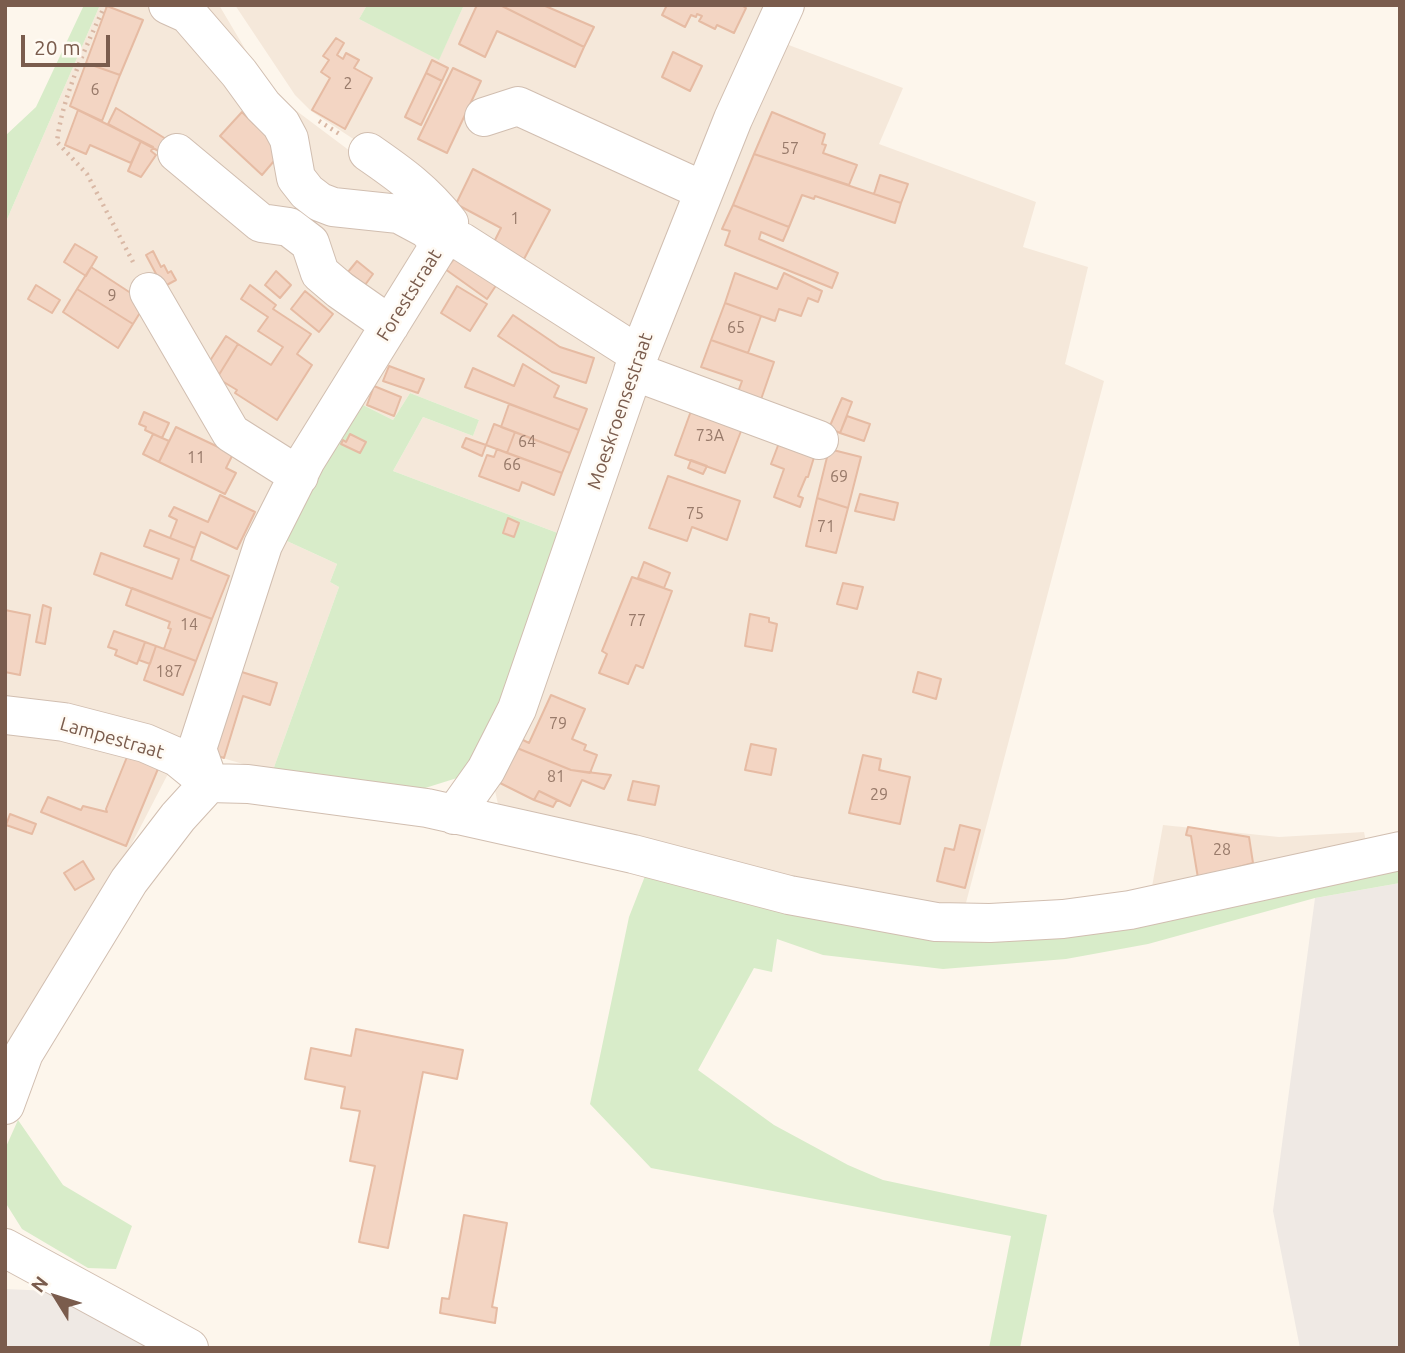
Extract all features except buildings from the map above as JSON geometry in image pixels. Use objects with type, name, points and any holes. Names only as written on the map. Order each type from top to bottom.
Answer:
[{"type":"street","points":[[168,5],[188,14],[263,106],[281,124],[289,139],[296,178],[307,192],[320,202],[333,207],[399,214],[443,240],[449,223],[430,198],[400,173],[368,152]]},
{"type":"street","name":"Moeskroensestraat","points":[[454,815],[486,771],[517,709],[636,363],[733,119],[785,5]]},
{"type":"street","points":[[484,117],[518,106],[704,191]]},
{"type":"street","points":[[177,153],[261,222],[289,227],[310,243],[320,273],[390,325]]},
{"type":"street","name":"Foreststraat","points":[[209,783],[197,749],[263,545],[299,476],[443,240],[462,242],[636,363],[819,440]]},
{"type":"street","points":[[149,292],[231,433],[299,476]]},
{"type":"street","name":"Lampestraat","points":[[5,715],[64,722],[145,743],[177,757],[209,783]]},
{"type":"street","points":[[5,1105],[24,1053],[129,881],[178,817],[209,783],[248,784],[427,808],[633,854],[789,895],[936,922],[990,923],[1063,919],[1130,910],[1400,851]]},
{"type":"street","points":[[5,1248],[189,1348]]},
{"type":"path","points":[[105,5],[65,106],[57,142],[88,174],[149,292]]},
{"type":"shaded area","points":[[100,5],[219,5],[270,91],[406,193],[439,228],[183,738],[160,738],[5,702],[5,224]]},
{"type":"shaded area","points":[[235,5],[367,5],[359,19],[439,59],[464,5],[767,5],[629,333],[454,231],[370,150],[311,111],[295,95]]},
{"type":"shaded area","points":[[786,44],[903,88],[879,144],[1036,202],[1023,247],[1088,267],[1065,364],[1104,381],[963,914],[833,891],[498,804],[493,782],[703,231]]},
{"type":"shaded area","points":[[451,253],[617,358],[563,535],[393,471],[423,417],[473,436],[479,420],[410,393],[393,420],[353,400]]},
{"type":"shaded area","points":[[276,536],[337,564],[330,582],[339,587],[273,770],[202,752]]},
{"type":"shaded area","points":[[5,724],[171,768],[114,878],[5,1054]]},
{"type":"shaded area","points":[[1163,825],[1279,837],[1364,832],[1367,847],[1150,898]]},
{"type":"shaded area","points":[[1400,883],[1400,1348],[1300,1348],[1273,1211],[1315,898]]},
{"type":"shaded area","points":[[5,1289],[50,1291],[153,1348],[5,1348]]},
{"type":"green space","points":[[84,5],[100,5],[5,224],[5,136],[36,107]]},
{"type":"green space","points":[[367,5],[464,5],[439,60],[359,19]]},
{"type":"green space","points":[[410,393],[479,420],[473,436],[423,417],[393,471],[563,535],[486,735],[469,765],[457,778],[422,789],[273,770],[339,587],[330,582],[337,564],[276,536],[353,400],[393,420]]},
{"type":"green space","points":[[1400,858],[1400,883],[1315,898],[1148,944],[1066,959],[943,969],[823,955],[777,939],[772,972],[754,968],[698,1070],[774,1125],[848,1165],[883,1180],[1047,1215],[1020,1348],[989,1348],[1011,1236],[651,1168],[590,1104],[629,917],[645,876],[932,928]]},
{"type":"green space","points":[[18,1120],[63,1185],[132,1226],[116,1269],[88,1268],[22,1229],[5,1202],[5,1149]]}]
